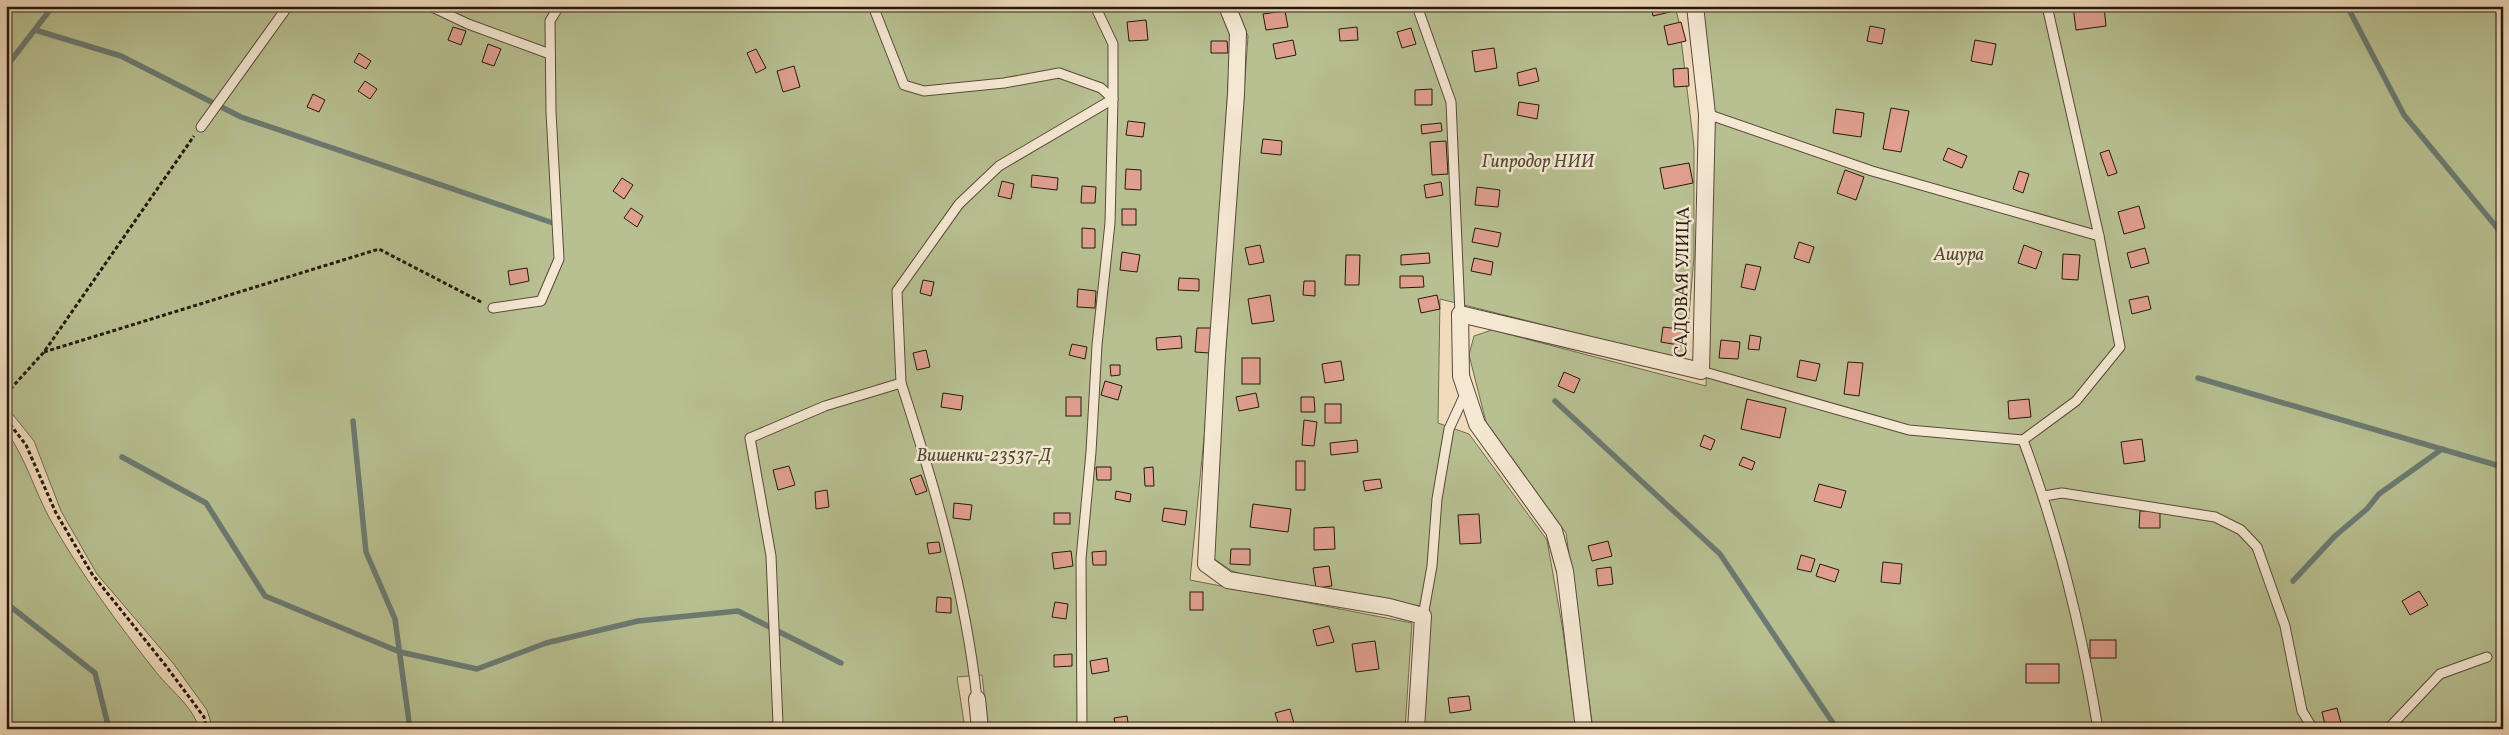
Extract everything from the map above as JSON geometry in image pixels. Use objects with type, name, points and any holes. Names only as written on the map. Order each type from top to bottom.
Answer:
[{"type":"street","points":[[1227,6],[1238,33],[1236,94],[1217,356],[1206,564],[1228,580],[1389,608],[1423,616],[1416,729]]},
{"type":"street","name":"САДОВАЯ УЛИЦА","points":[[1460,314],[1701,371],[1707,114],[1695,6]]},
{"type":"street","points":[[1460,314],[1461,376],[1478,424],[1554,532],[1565,570],[1584,729]]},
{"type":"street","points":[[977,699],[980,729]]},
{"type":"lane","points":[[201,127],[288,6]]},
{"type":"lane","points":[[430,6],[468,24],[550,54]]},
{"type":"lane","points":[[493,308],[542,301],[559,259],[550,21],[559,6]]},
{"type":"lane","points":[[872,6],[904,85],[924,91],[1004,83],[1059,73],[1101,88],[1113,99]]},
{"type":"lane","points":[[1082,729],[1081,559],[1092,452],[1097,345],[1110,223],[1113,99],[1113,44],[1095,6]]},
{"type":"lane","points":[[1417,6],[1451,102],[1460,314]]},
{"type":"lane","points":[[1701,371],[1908,430],[2023,440],[2076,401],[2120,347],[2099,236],[2047,6]]},
{"type":"lane","points":[[977,699],[972,648],[953,558],[930,472],[901,383],[897,291],[959,204],[1000,166],[1113,99]]},
{"type":"lane","points":[[1707,114],[1872,171],[2099,236]]},
{"type":"lane","points":[[770,729],[778,726],[771,556],[750,438],[826,406],[901,383]]},
{"type":"lane","points":[[1423,616],[1432,566],[1437,499],[1449,429],[1466,392]]},
{"type":"lane","points":[[2023,440],[2044,496],[2088,666],[2098,729]]},
{"type":"lane","points":[[2044,496],[2062,493],[2215,517],[2241,530],[2257,547],[2285,626],[2302,711],[2313,729]]},
{"type":"lane","points":[[2388,729],[2440,674],[2487,657]]},
{"type":"path","points":[[6,394],[44,352],[201,127]]},
{"type":"path","points":[[44,352],[379,249],[493,308]]},
{"type":"path","points":[[6,419],[26,445],[56,513],[92,574],[166,666],[204,717],[207,729]]},
{"type":"green space","name":"Вишенки-23537-Д","points":[[6,6],[1219,6],[1231,35],[1212,357],[1190,580],[1412,623],[1405,729],[988,729],[982,675],[957,677],[965,729],[213,729],[207,710],[173,663],[97,574],[61,511],[34,441],[6,406]]},
{"type":"green space","name":"Гипродор НИИ","points":[[1235,6],[1675,6],[1679,22],[1694,147],[1694,257],[1685,360],[1440,299],[1438,423],[1469,434],[1547,540],[1563,631],[1576,729],[1424,729],[1428,607],[1282,587],[1232,571],[1213,558],[1248,36]]},
{"type":"green space","name":"Ашура","points":[[1700,6],[2503,6],[2503,729],[1593,729],[1566,533],[1486,422],[1469,355],[1474,336],[1492,330],[1706,386],[1713,136]]},
{"type":"green space","points":[[6,431],[19,452],[44,508],[74,559],[100,598],[142,654],[187,706],[199,729],[6,729]]},
{"type":"building","points":[[1651,6],[1678,6],[1678,10],[1653,16]]},
{"type":"building","points":[[2073,6],[2104,6],[2106,26],[2076,30]]},
{"type":"building","points":[[1285,11],[1288,27],[1266,30],[1263,14]]},
{"type":"building","points":[[1146,20],[1148,40],[1129,41],[1127,22]]},
{"type":"building","points":[[1681,22],[1686,41],[1668,45],[1664,26]]},
{"type":"building","points":[[1870,26],[1885,29],[1882,44],[1867,41]]},
{"type":"building","points":[[453,27],[466,31],[461,45],[448,40]]},
{"type":"building","points":[[1357,27],[1358,40],[1340,41],[1339,29]]},
{"type":"building","points":[[1411,28],[1416,44],[1402,48],[1397,32]]},
{"type":"building","points":[[1293,40],[1296,55],[1276,59],[1273,44]]},
{"type":"building","points":[[1975,40],[1996,44],[1992,65],[1971,61]]},
{"type":"building","points":[[1211,41],[1227,41],[1228,53],[1211,53]]},
{"type":"building","points":[[488,44],[501,49],[494,66],[482,62]]},
{"type":"building","points":[[1494,48],[1497,68],[1475,72],[1472,51]]},
{"type":"building","points":[[756,49],[766,68],[756,73],[747,53]]},
{"type":"building","points":[[359,53],[371,61],[366,69],[354,62]]},
{"type":"building","points":[[794,66],[800,87],[783,92],[777,71]]},
{"type":"building","points":[[1536,68],[1539,81],[1519,86],[1517,73]]},
{"type":"building","points":[[1688,68],[1689,86],[1674,87],[1673,69]]},
{"type":"building","points":[[365,81],[377,89],[370,99],[358,91]]},
{"type":"building","points":[[1432,89],[1432,105],[1415,105],[1415,90]]},
{"type":"building","points":[[313,94],[325,100],[319,112],[307,107]]},
{"type":"building","points":[[1519,102],[1539,105],[1537,119],[1517,115]]},
{"type":"building","points":[[1891,108],[1909,111],[1901,152],[1883,149]]},
{"type":"building","points":[[1836,109],[1864,113],[1861,137],[1833,133]]},
{"type":"building","points":[[1128,121],[1145,123],[1143,137],[1126,135]]},
{"type":"building","points":[[1441,123],[1442,131],[1422,134],[1421,125]]},
{"type":"building","points":[[1263,139],[1282,141],[1281,155],[1261,153]]},
{"type":"building","points":[[1446,141],[1448,174],[1432,175],[1430,142]]},
{"type":"building","points":[[1948,148],[1967,156],[1962,168],[1943,160]]},
{"type":"building","points":[[2109,150],[2117,173],[2108,176],[2100,153]]},
{"type":"building","points":[[1689,163],[1693,183],[1664,189],[1660,168]]},
{"type":"building","points":[[1126,169],[1141,170],[1141,190],[1125,189]]},
{"type":"building","points":[[1845,170],[1864,177],[1856,200],[1837,193]]},
{"type":"building","points":[[2019,171],[2029,174],[2023,193],[2013,189]]},
{"type":"building","points":[[1032,175],[1058,178],[1057,190],[1031,187]]},
{"type":"building","points":[[622,178],[633,185],[624,199],[613,191]]},
{"type":"building","points":[[1002,181],[1014,184],[1011,199],[998,196]]},
{"type":"building","points":[[1441,182],[1443,195],[1426,198],[1424,185]]},
{"type":"building","points":[[1082,186],[1096,187],[1095,203],[1081,203]]},
{"type":"building","points":[[1477,187],[1500,190],[1498,207],[1475,205]]},
{"type":"building","points":[[2139,206],[2145,228],[2124,234],[2118,212]]},
{"type":"building","points":[[631,208],[643,216],[637,227],[624,218]]},
{"type":"building","points":[[1122,209],[1136,209],[1136,225],[1122,225]]},
{"type":"building","points":[[1082,228],[1095,229],[1095,248],[1082,248]]},
{"type":"building","points":[[1475,228],[1501,233],[1498,247],[1472,242]]},
{"type":"building","points":[[1799,242],[1814,247],[1809,263],[1794,258]]},
{"type":"building","points":[[1260,245],[1264,262],[1249,265],[1245,248]]},
{"type":"building","points":[[2024,245],[2042,252],[2036,269],[2018,263]]},
{"type":"building","points":[[2145,248],[2149,263],[2131,268],[2127,253]]},
{"type":"building","points":[[1122,252],[1140,255],[1137,272],[1120,270]]},
{"type":"building","points":[[1429,253],[1430,263],[1401,265],[1401,255]]},
{"type":"building","points":[[2063,254],[2080,255],[2078,280],[2062,279]]},
{"type":"building","points":[[1346,255],[1360,255],[1359,285],[1345,285]]},
{"type":"building","points":[[1474,258],[1493,262],[1491,275],[1471,271]]},
{"type":"building","points":[[1746,264],[1761,267],[1755,290],[1741,287]]},
{"type":"building","points":[[527,268],[529,281],[510,285],[508,271]]},
{"type":"building","points":[[1400,276],[1423,276],[1424,287],[1400,288]]},
{"type":"building","points":[[1179,278],[1199,279],[1199,291],[1178,290]]},
{"type":"building","points":[[923,280],[934,282],[931,296],[920,293]]},
{"type":"building","points":[[1304,281],[1315,281],[1315,296],[1303,295]]},
{"type":"building","points":[[1078,289],[1096,291],[1095,308],[1077,307]]},
{"type":"building","points":[[1270,295],[1274,321],[1252,324],[1248,299]]},
{"type":"building","points":[[1437,295],[1440,309],[1421,313],[1418,299]]},
{"type":"building","points":[[2148,296],[2151,309],[2132,314],[2129,300]]},
{"type":"building","points":[[1663,327],[1687,330],[1684,346],[1661,342]]},
{"type":"building","points":[[1197,328],[1211,328],[1209,353],[1195,352]]},
{"type":"building","points":[[1750,335],[1761,337],[1759,350],[1748,349]]},
{"type":"building","points":[[1181,336],[1182,348],[1157,350],[1156,338]]},
{"type":"building","points":[[1721,340],[1740,342],[1738,359],[1719,358]]},
{"type":"building","points":[[1072,344],[1087,347],[1085,359],[1069,355]]},
{"type":"building","points":[[926,350],[930,367],[917,370],[913,353]]},
{"type":"building","points":[[1242,358],[1260,358],[1260,384],[1242,384]]},
{"type":"building","points":[[1800,360],[1820,364],[1816,381],[1797,377]]},
{"type":"building","points":[[1341,361],[1344,380],[1325,383],[1322,364]]},
{"type":"building","points":[[1848,362],[1863,363],[1859,396],[1844,394]]},
{"type":"building","points":[[1110,365],[1120,365],[1120,375],[1111,376]]},
{"type":"building","points":[[1564,372],[1580,379],[1574,393],[1558,386]]},
{"type":"building","points":[[1105,381],[1122,386],[1118,400],[1101,395]]},
{"type":"building","points":[[943,393],[963,396],[961,410],[941,407]]},
{"type":"building","points":[[1256,393],[1259,407],[1239,411],[1236,397]]},
{"type":"building","points":[[1066,397],[1081,397],[1081,416],[1066,416]]},
{"type":"building","points":[[1301,397],[1314,397],[1315,412],[1301,412]]},
{"type":"building","points":[[1747,399],[1786,408],[1780,438],[1741,429]]},
{"type":"building","points":[[2029,399],[2031,417],[2009,419],[2008,401]]},
{"type":"building","points":[[1325,404],[1341,404],[1341,423],[1325,423]]},
{"type":"building","points":[[1304,420],[1317,422],[1314,446],[1302,445]]},
{"type":"building","points":[[1704,435],[1715,440],[1711,450],[1700,446]]},
{"type":"building","points":[[2142,439],[2145,461],[2124,464],[2121,442]]},
{"type":"building","points":[[1357,440],[1358,452],[1331,455],[1330,443]]},
{"type":"building","points":[[1743,457],[1755,462],[1752,470],[1739,465]]},
{"type":"building","points":[[1296,461],[1305,461],[1305,490],[1296,490]]},
{"type":"building","points":[[789,466],[795,485],[778,490],[773,470]]},
{"type":"building","points":[[1096,467],[1111,467],[1111,480],[1097,480]]},
{"type":"building","points":[[1153,467],[1154,486],[1145,486],[1144,468]]},
{"type":"building","points":[[921,475],[927,491],[916,495],[910,479]]},
{"type":"building","points":[[1380,479],[1382,488],[1365,491],[1363,481]]},
{"type":"building","points":[[1819,484],[1846,491],[1841,508],[1814,501]]},
{"type":"building","points":[[827,490],[829,507],[816,509],[815,492]]},
{"type":"building","points":[[1116,491],[1131,494],[1130,502],[1115,499]]},
{"type":"building","points":[[954,503],[972,505],[970,520],[953,518]]},
{"type":"building","points":[[1253,504],[1291,509],[1288,532],[1250,527]]},
{"type":"building","points":[[1164,508],[1187,511],[1185,525],[1162,521]]},
{"type":"building","points":[[2140,511],[2160,511],[2160,528],[2139,528]]},
{"type":"building","points":[[1054,513],[1070,513],[1070,524],[1054,524]]},
{"type":"building","points":[[1479,514],[1481,543],[1460,544],[1458,515]]},
{"type":"building","points":[[1334,527],[1335,549],[1314,550],[1314,528]]},
{"type":"building","points":[[1608,541],[1612,556],[1592,561],[1588,546]]},
{"type":"building","points":[[939,542],[941,552],[929,554],[927,543]]},
{"type":"building","points":[[1231,549],[1250,549],[1250,565],[1230,564]]},
{"type":"building","points":[[1071,551],[1073,566],[1054,569],[1052,553]]},
{"type":"building","points":[[1106,551],[1106,565],[1093,565],[1092,552]]},
{"type":"building","points":[[1801,555],[1815,559],[1811,572],[1797,569]]},
{"type":"building","points":[[1883,562],[1902,564],[1900,584],[1881,582]]},
{"type":"building","points":[[1820,564],[1839,570],[1835,582],[1816,576]]},
{"type":"building","points":[[1329,566],[1332,586],[1316,588],[1313,568]]},
{"type":"building","points":[[1611,567],[1613,584],[1598,586],[1596,569]]},
{"type":"building","points":[[2419,591],[2428,605],[2410,615],[2402,601]]},
{"type":"building","points":[[1190,592],[1203,592],[1203,610],[1190,610]]},
{"type":"building","points":[[937,597],[951,598],[951,613],[936,612]]},
{"type":"building","points":[[1055,602],[1068,604],[1066,619],[1052,617]]},
{"type":"building","points":[[1329,626],[1334,642],[1317,646],[1313,630]]},
{"type":"building","points":[[2090,640],[2116,640],[2116,658],[2090,658]]},
{"type":"building","points":[[1375,641],[1379,669],[1356,672],[1352,644]]},
{"type":"building","points":[[1072,654],[1072,666],[1054,667],[1054,655]]},
{"type":"building","points":[[1107,658],[1109,671],[1092,674],[1090,661]]},
{"type":"building","points":[[2026,664],[2059,664],[2059,683],[2026,683]]},
{"type":"building","points":[[1469,696],[1471,710],[1450,713],[1448,698]]},
{"type":"building","points":[[2337,708],[2342,727],[2326,729],[2322,712]]},
{"type":"building","points":[[1290,709],[1295,727],[1280,729],[1275,713]]},
{"type":"building","points":[[1127,716],[1129,729],[1116,729],[1114,718]]},
{"type":"building","points":[[1213,723],[1214,729],[1199,729],[1199,725]]},
{"type":"waterway","points":[[6,67],[53,6]]},
{"type":"waterway","points":[[2347,6],[2404,115],[2503,235]]},
{"type":"waterway","points":[[35,30],[121,56],[241,117],[553,223]]},
{"type":"waterway","points":[[2198,378],[2503,467]]},
{"type":"waterway","points":[[1555,401],[1720,554],[1837,729]]},
{"type":"waterway","points":[[353,421],[366,552],[395,619],[410,729]]},
{"type":"waterway","points":[[2293,581],[2335,536],[2367,509],[2379,494],[2442,449]]},
{"type":"waterway","points":[[122,457],[206,503],[265,596],[400,652],[477,669],[546,643],[638,621],[738,611],[841,663]]},
{"type":"waterway","points":[[6,603],[95,673],[109,729]]}]
